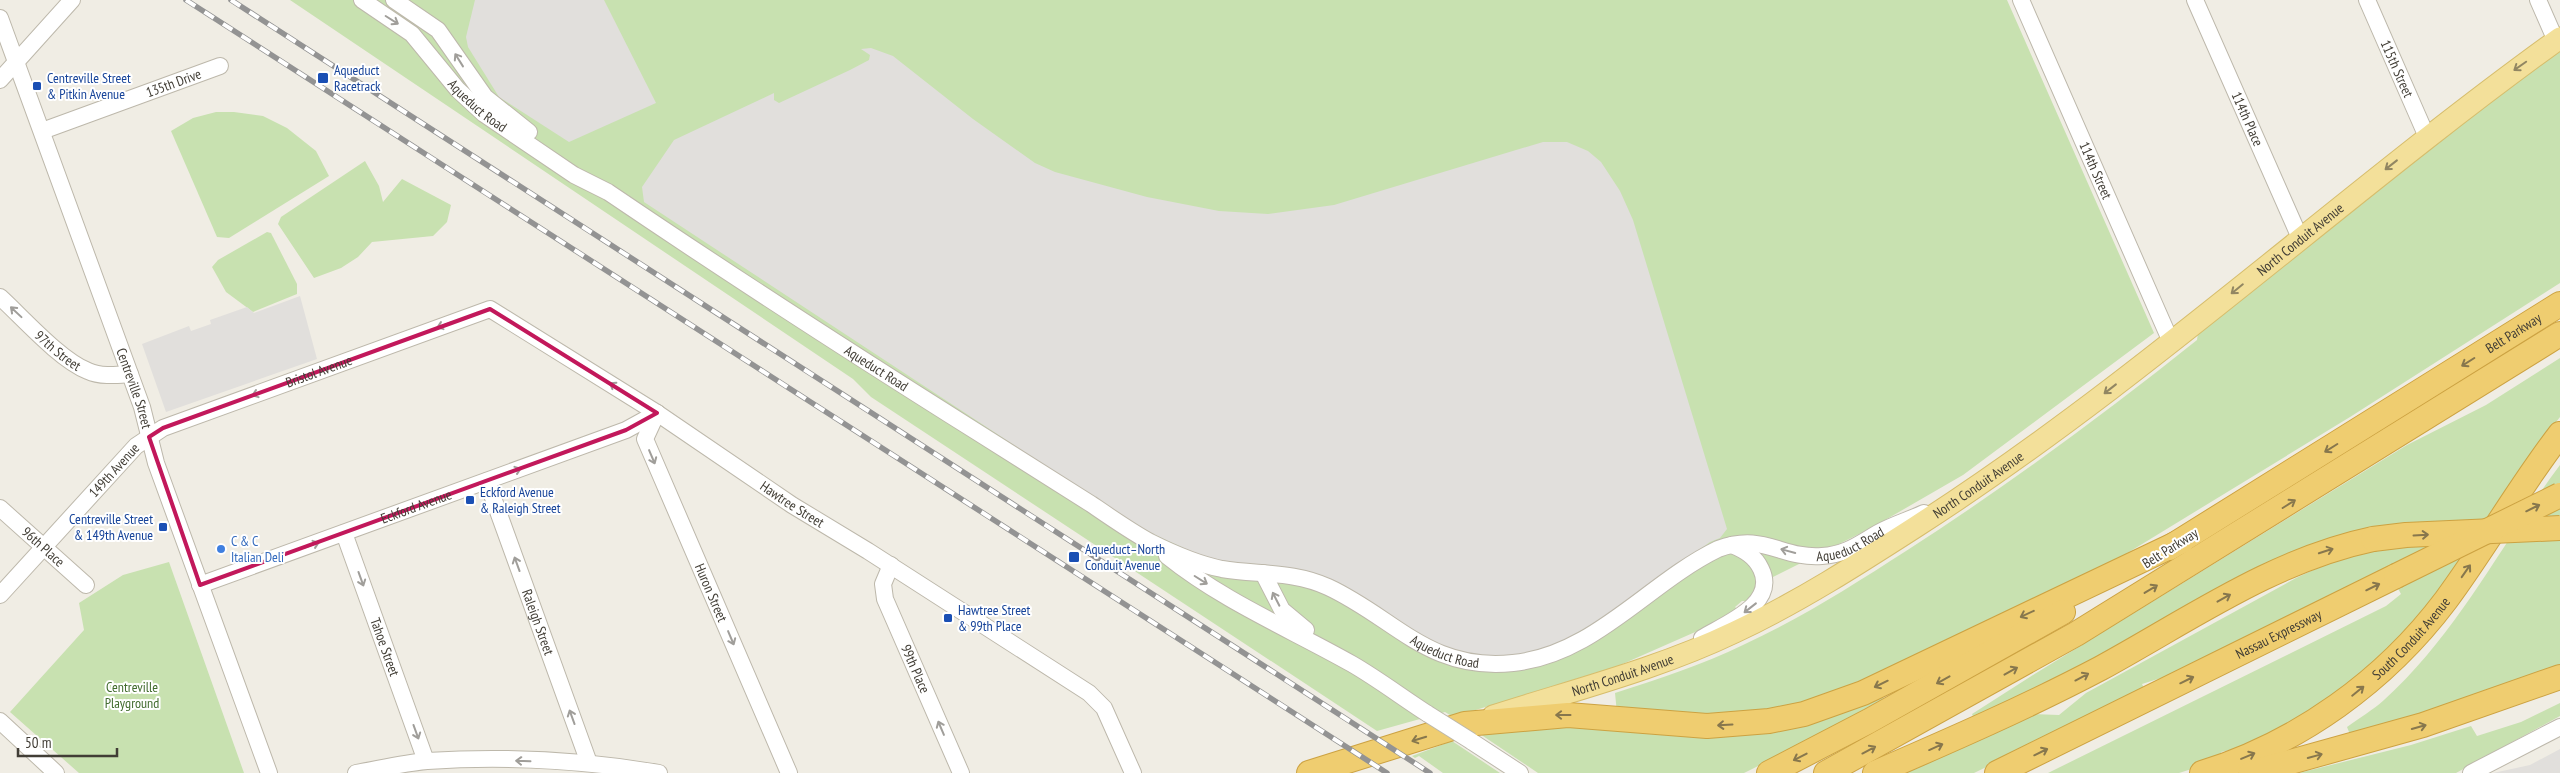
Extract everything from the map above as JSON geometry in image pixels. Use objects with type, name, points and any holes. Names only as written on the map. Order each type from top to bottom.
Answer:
[{"type":"highway","points":[[2510,336],[2560,298]]},
{"type":"highway","name":"Belt Parkway","points":[[1769,773],[1982,659],[2182,541],[2560,304]]},
{"type":"highway","name":"Belt Parkway","points":[[1826,773],[2076,634],[2560,334]]},
{"type":"highway","name":"South Conduit Avenue","points":[[2202,773],[2258,752],[2301,730],[2339,705],[2378,674],[2412,640],[2445,601],[2560,434]]},
{"type":"highway","name":"Nassau Expressway","points":[[1997,773],[2560,495]]},
{"type":"highway","points":[[1875,773],[1980,727],[2066,686],[2284,567],[2326,550],[2373,539],[2406,535],[2560,528]]},
{"type":"highway","points":[[1468,733],[1544,716],[1575,715],[1707,726],[1769,721],[1804,714],[1863,693],[2182,541]]},
{"type":"highway","points":[[2251,773],[2424,726],[2560,677]]},
{"type":"highway","name":"North Conduit Avenue","points":[[1309,773],[1468,733]]},
{"type":"main road","name":"North Conduit Avenue","points":[[1468,733],[1664,662],[1732,634],[1860,563],[1963,496],[2063,426],[2496,83],[2558,39]]},
{"type":"street","points":[[0,80],[72,0]]},
{"type":"street","name":"Aqueduct Road","points":[[362,0],[404,27],[420,43],[458,90],[484,114],[574,175],[608,192],[929,402],[1148,541],[1183,569],[1352,664],[1428,714],[1468,733],[1520,773]]},
{"type":"street","name":"Aqueduct Road","points":[[394,0],[432,25],[444,37],[475,84],[494,106],[581,165],[608,192]]},
{"type":"street","name":"114th Street","points":[[2021,0],[2171,342]]},
{"type":"street","name":"114th Place","points":[[2195,0],[2300,238]]},
{"type":"street","name":"115th Street","points":[[2367,0],[2427,137]]},
{"type":"street","points":[[2538,0],[2558,39]]},
{"type":"street","points":[[0,18],[16,61]]},
{"type":"street","name":"Centreville Street","points":[[16,61],[130,374],[156,463],[269,773]]},
{"type":"street","name":"135th Drive","points":[[42,131],[220,66]]},
{"type":"street","name":"97th Street","points":[[0,297],[73,364],[90,372],[111,375],[130,374]]},
{"type":"street","name":"Hawtree Street","points":[[490,309],[657,413],[792,505],[891,565],[1096,698],[1107,713],[1134,773]]},
{"type":"street","name":"Bristol Avenue","points":[[149,437],[163,428],[490,309]]},
{"type":"street","name":"Eckford Avenue","points":[[200,585],[626,430],[657,413]]},
{"type":"street","name":"Huron Street","points":[[657,413],[644,439],[789,773]]},
{"type":"street","name":"149th Avenue","points":[[0,595],[136,446],[149,437]]},
{"type":"street","name":"Raleigh Street","points":[[487,481],[589,763]]},
{"type":"street","name":"Aqueduct Road","points":[[1148,541],[1210,566],[1291,575],[1328,587],[1420,644],[1446,656],[1472,662],[1511,664],[1547,655],[1585,638],[1704,557],[1732,545],[1753,542],[1806,556],[1833,555],[1849,551],[1879,532],[1963,496]]},
{"type":"street","name":"96th Place","points":[[0,508],[86,585]]},
{"type":"street","name":"Tahoe Street","points":[[344,533],[426,761]]},
{"type":"street","points":[[1664,662],[1752,608],[1759,599],[1764,582],[1761,569],[1750,554],[1732,545]]},
{"type":"street","name":"99th Place","points":[[891,565],[883,584],[885,599],[960,773]]},
{"type":"street","points":[[1263,573],[1285,614],[1352,664]]},
{"type":"street","points":[[0,721],[56,773]]},
{"type":"street","points":[[2471,773],[2560,727]]},
{"type":"street","points":[[356,773],[426,761],[502,766],[589,763],[655,773]]},
{"type":"highlighted area","points":[[490,309],[657,413],[626,430],[200,585],[149,437],[163,428]]},
{"type":"green space","name":"Aqueduct Racetrack","points":[[290,0],[2007,0],[2154,333],[1963,475],[1873,527],[1757,585],[1748,601],[1742,601],[1735,607],[1739,611],[1727,618],[1618,666],[1453,717],[1445,712],[1377,731],[871,397],[853,379]]},
{"type":"green space","points":[[2560,48],[2560,283],[2350,417],[2098,571],[1857,691],[1720,719],[1617,713],[1615,693],[1712,659],[1785,624],[1886,564],[2018,475],[2162,368],[2197,340],[2198,333],[2436,141]]},
{"type":"green space","points":[[216,112],[234,112],[263,116],[287,128],[316,151],[329,176],[229,238],[217,237],[171,131],[193,118]]},
{"type":"green space","points":[[365,161],[379,186],[383,202],[402,179],[451,205],[447,222],[433,236],[372,242],[358,257],[341,268],[314,278],[278,224],[281,217]]},
{"type":"green space","points":[[267,232],[271,233],[297,284],[297,294],[253,312],[226,292],[212,267],[218,260]]},
{"type":"green space","points":[[2560,358],[2560,417],[2527,459],[2457,572],[2374,667],[2325,705],[2256,744],[2221,752],[2223,759],[2179,773],[2048,773],[2386,606],[2401,594],[2388,570],[2177,673],[2142,684],[2145,690],[1974,773],[1903,773],[2032,714],[2059,715],[2086,693],[2296,578],[2339,558],[2370,552],[2367,528],[2308,547],[2047,688],[2043,683],[1975,721],[1972,714],[2407,445],[2486,405]]},
{"type":"green space","points":[[2560,465],[2560,669],[2351,737],[2347,727],[2371,711],[2410,674],[2457,617]]},
{"type":"green space","name":"Centreville Playground","points":[[169,562],[244,773],[79,773],[10,712],[84,630],[79,603],[123,575]]},
{"type":"green space","points":[[1873,695],[1884,698],[1809,741],[1744,773],[1538,773],[1480,734],[1534,723],[1657,728]]},
{"type":"green space","points":[[2560,703],[2560,716],[2456,773],[2299,773],[2411,745],[2471,726],[2477,736],[2521,722]]},
{"type":"green space","points":[[1452,741],[1500,773],[1443,773],[1419,756],[1415,758],[1412,756]]},
{"type":"shaded area","points":[[475,0],[604,0],[656,103],[569,142],[499,97],[468,47],[466,37]]},
{"type":"shaded area","points":[[871,48],[893,56],[973,119],[1035,163],[1055,172],[1147,197],[1219,211],[1268,214],[1334,205],[1543,142],[1567,142],[1588,151],[1601,162],[1620,191],[1633,220],[1727,529],[1720,538],[1710,542],[1611,614],[1555,645],[1513,657],[1463,654],[1432,643],[1311,573],[1291,568],[1229,563],[1199,555],[1153,534],[1125,518],[644,202],[642,187],[674,140],[774,93],[774,100],[779,103],[850,70],[869,60],[870,55],[861,49]]},
{"type":"shaded area","points":[[300,296],[317,359],[166,412],[142,344],[189,326],[191,331],[211,324],[210,320],[247,307],[254,313]]},
{"type":"shaded area","points":[[2560,749],[2560,773],[2493,773],[2530,765]]},
{"type":"railway","points":[[186,0],[1387,773]]},
{"type":"railway","points":[[231,0],[1430,773]]},
{"type":"place","name":"Aqueduct Racetrack","points":[[323,78]]},
{"type":"place","name":"Centreville Street & Pitkin Avenue","points":[[37,86]]},
{"type":"place","name":"Eckford Avenue & Raleigh Street","points":[[470,500]]},
{"type":"place","name":"Centreville Street & 149th Avenue","points":[[163,527]]},
{"type":"place","name":"C & C Italian Deli","points":[[221,549]]},
{"type":"place","name":"Aqueduct–North Conduit Avenue","points":[[1074,557]]},
{"type":"place","name":"Hawtree Street & 99th Place","points":[[948,618]]}]
